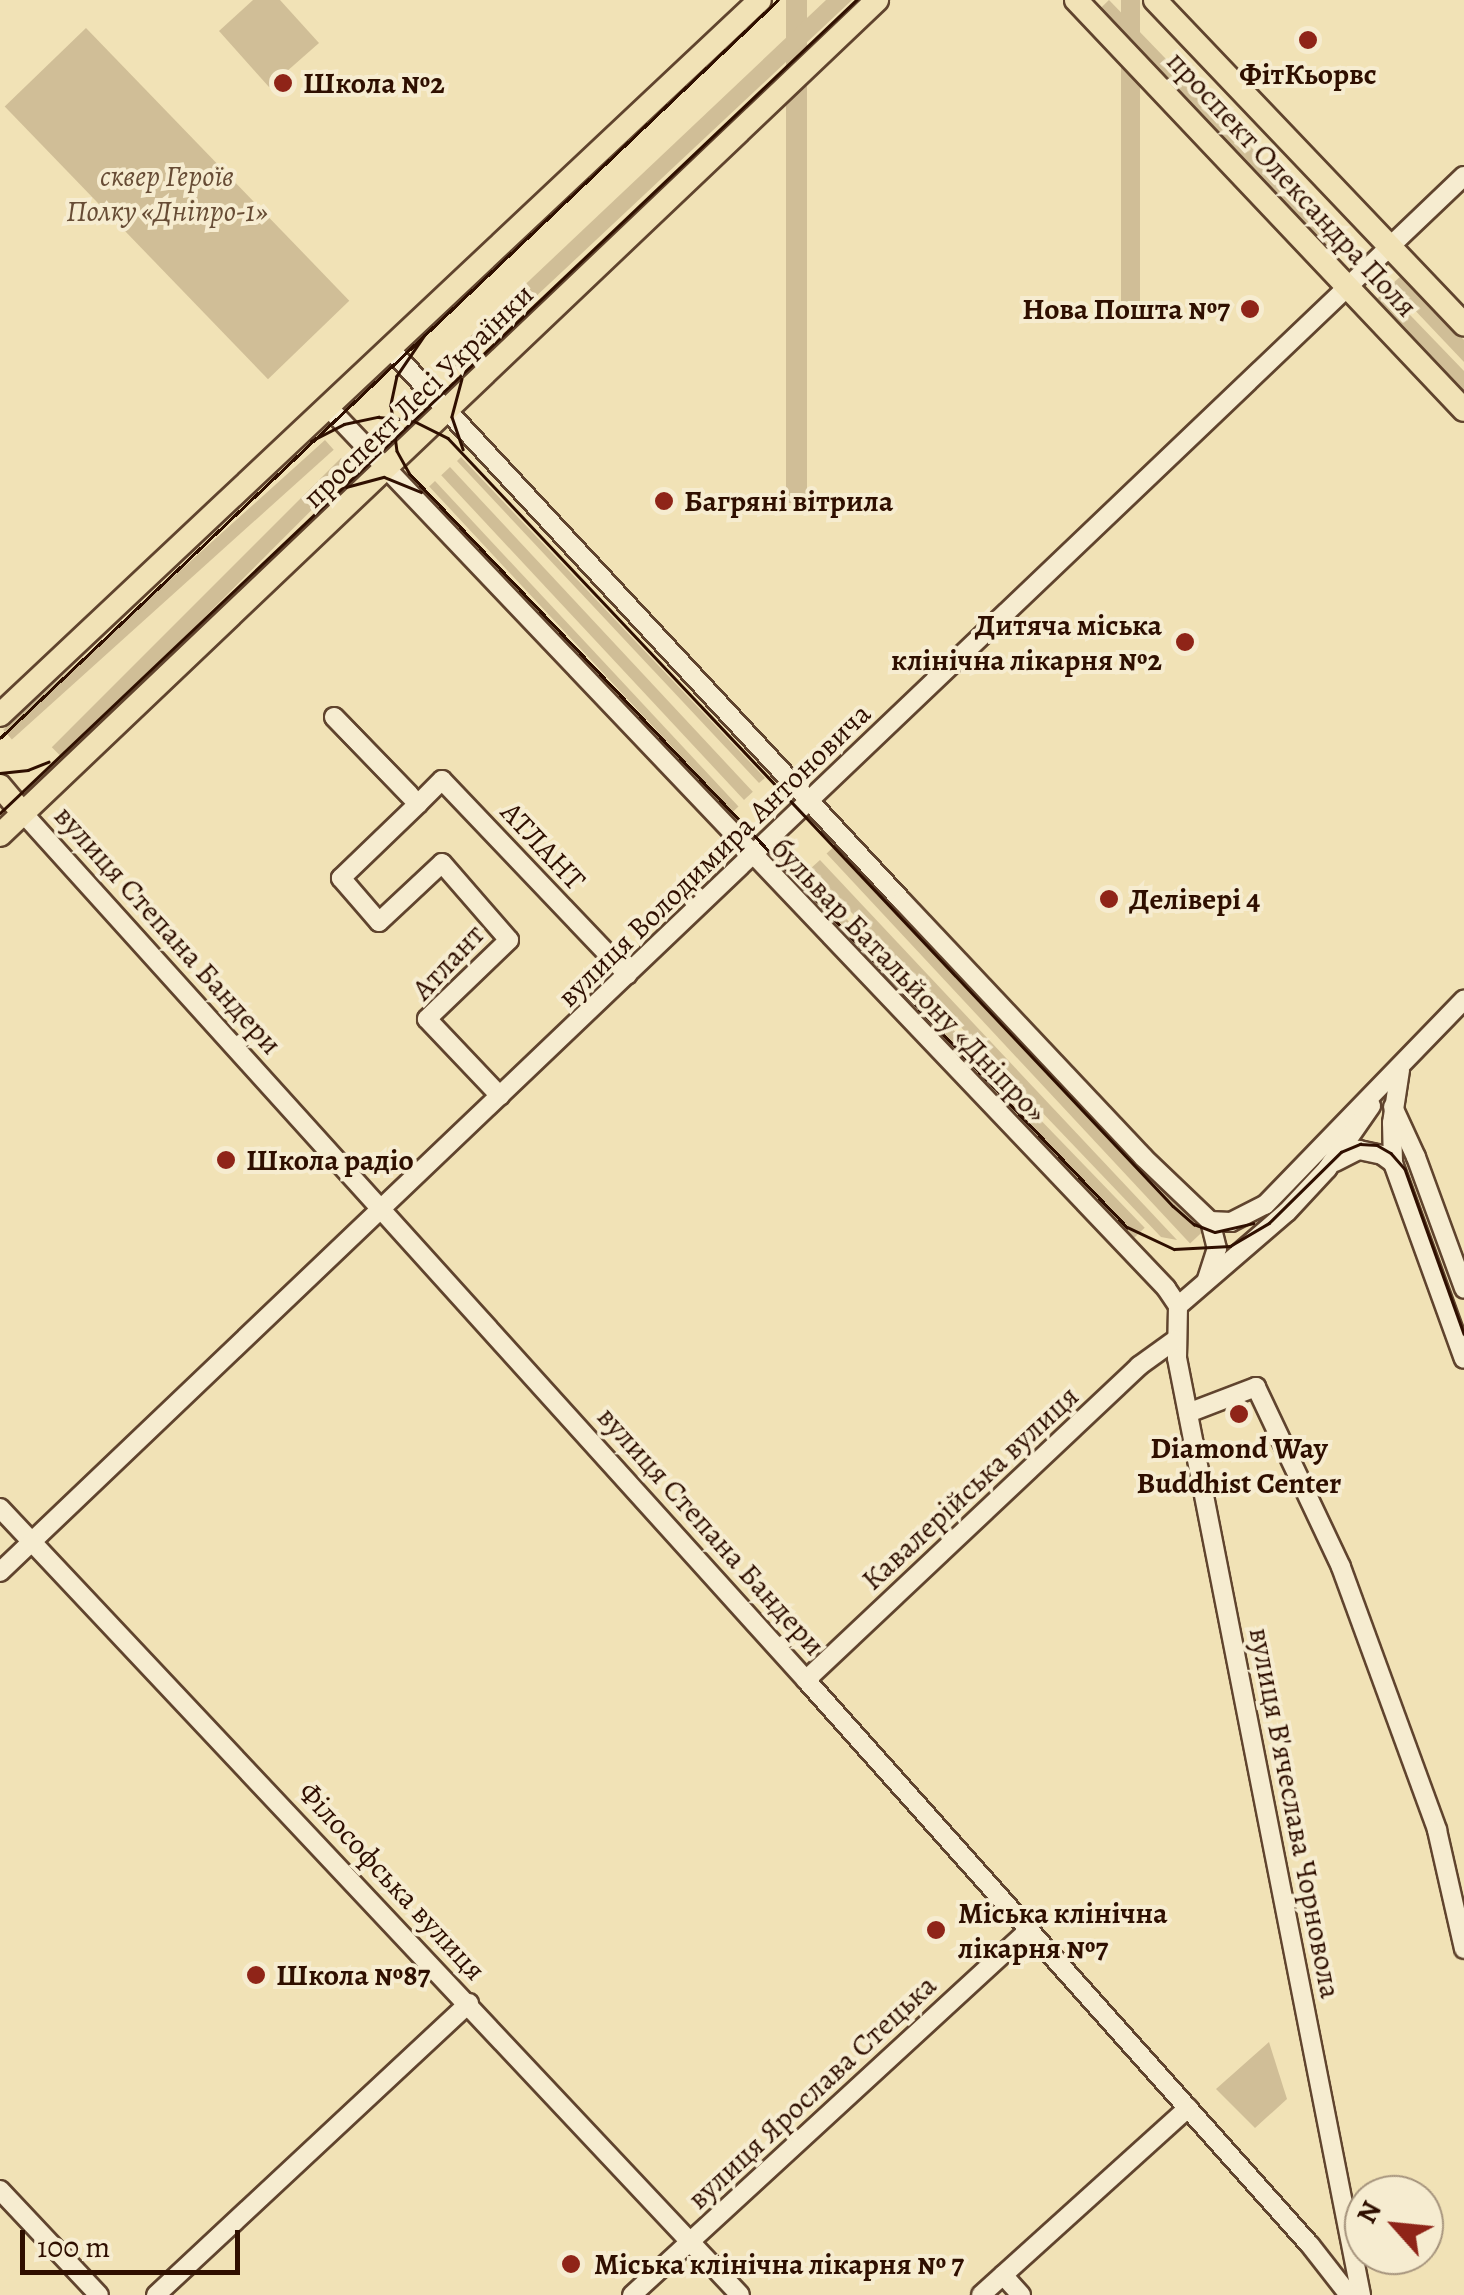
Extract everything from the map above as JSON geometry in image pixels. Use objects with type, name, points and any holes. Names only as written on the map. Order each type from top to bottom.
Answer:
[{"type":"main road","name":"проспект Лесі Українки","points":[[3,712],[760,0]]},
{"type":"main road","name":"проспект Лесі Українки","points":[[0,835],[12,815],[385,469],[877,0]]},
{"type":"main road","name":"проспект Олександра Поля","points":[[1076,0],[1464,410]]},
{"type":"main road","name":"проспект Олександра Поля","points":[[1156,0],[1464,324]]},
{"type":"main road","name":"вулиця Степана Бандери","points":[[0,786],[12,815]]},
{"type":"street","name":"вулиця Володимира Антоновича","points":[[0,1572],[1464,176]]},
{"type":"street","name":"бульвар Батальйону «Дніпро»","points":[[390,349],[1143,1157],[1214,1223]]},
{"type":"street","name":"бульвар Батальйону «Дніпро»","points":[[328,407],[1153,1273],[1178,1306]]},
{"type":"street","points":[[334,717],[414,799],[394,779],[334,717]]},
{"type":"street","name":"АТЛАНТ","points":[[414,799],[442,780],[628,975]]},
{"type":"street","name":"Атлант","points":[[414,799],[340,878],[378,922],[442,863],[508,940],[426,1019],[500,1096]]},
{"type":"street","name":"вулиця Степана Бандери","points":[[12,815],[380,1210],[806,1680],[1188,2108],[1349,2295]]},
{"type":"street","points":[[1205,1284],[1218,1249],[1214,1223],[1265,1204],[1464,1000]]},
{"type":"street","points":[[1400,1067],[1393,1107],[1392,1163],[1464,1359]]},
{"type":"street","points":[[1176,1340],[1178,1306],[1268,1232],[1328,1169],[1383,1085]]},
{"type":"street","points":[[1393,1107],[1464,1288]]},
{"type":"street","points":[[1328,1169],[1359,1150],[1382,1155],[1392,1163]]},
{"type":"street","name":"Кавалерійська вулиця","points":[[806,1680],[1139,1366],[1176,1340]]},
{"type":"street","name":"вулиця В'ячеслава Чорновола","points":[[1176,1340],[1362,2295]]},
{"type":"street","points":[[1188,1412],[1256,1387],[1341,1567],[1437,1830],[1464,1949]]},
{"type":"street","name":"Філософська вулиця","points":[[0,1508],[740,2295]]},
{"type":"street","name":"вулиця Ярослава Стецька","points":[[632,2295],[1029,1930]]},
{"type":"street","points":[[156,2295],[469,2003]]},
{"type":"street","points":[[981,2295],[1188,2108]]},
{"type":"street","points":[[0,2190],[99,2295]]},
{"type":"street","points":[[1003,2275],[1021,2295]]},
{"type":"green space","points":[[253,0],[280,0],[319,43],[269,87],[219,31]]},
{"type":"green space","points":[[786,0],[807,0],[807,503],[786,503]]},
{"type":"green space","points":[[826,0],[852,0],[451,376],[440,365]]},
{"type":"green space","points":[[1109,0],[1336,235],[1323,248],[1096,13]]},
{"type":"green space","points":[[1121,0],[1140,0],[1140,319],[1121,319]]},
{"type":"green space","name":"сквер Героїв Полку «Дніпро-1»","points":[[86,28],[349,301],[268,379],[5,106]]},
{"type":"green space","points":[[1402,275],[1464,340],[1464,362],[1391,285]]},
{"type":"green space","points":[[1386,290],[1464,371],[1464,393],[1375,301]]},
{"type":"green space","points":[[325,440],[334,450],[12,739],[3,730]]},
{"type":"green space","points":[[461,457],[765,778],[759,783],[457,461]]},
{"type":"green space","points":[[341,458],[352,469],[63,759],[52,747]]},
{"type":"green space","points":[[450,467],[753,792],[744,800],[441,475]]},
{"type":"green space","points":[[435,481],[738,806],[733,812],[429,486]]},
{"type":"green space","points":[[839,842],[1203,1232],[1190,1243],[827,854]]},
{"type":"green space","points":[[820,860],[1177,1240],[1161,1237],[810,869]]},
{"type":"green space","points":[[805,876],[1145,1228],[1133,1239],[793,887]]},
{"type":"green space","points":[[1269,2042],[1287,2099],[1255,2128],[1216,2089]]},
{"type":"tram line","points":[[0,738],[778,0]]},
{"type":"tram line","points":[[0,813],[856,0]]},
{"type":"tram line","points":[[425,335],[397,376],[391,405],[397,451],[410,474],[1127,1227],[1174,1249],[1230,1246],[1269,1223],[1341,1152],[1360,1144],[1377,1145],[1391,1153],[1405,1169],[1464,1334]]},
{"type":"tram line","points":[[462,379],[452,417],[463,449]]},
{"type":"tram line","points":[[311,441],[344,424],[378,417],[412,420],[448,438],[1173,1206],[1194,1224],[1215,1232],[1253,1223]]},
{"type":"tram line","points":[[346,487],[384,477],[421,492]]},
{"type":"tram line","points":[[0,773],[28,770],[48,762]]},
{"type":"place","name":"ФiтКьорвс","points":[[1308,40]]},
{"type":"place","name":"Школа №2","points":[[283,83]]},
{"type":"place","name":"Нова Пошта №7","points":[[1250,309]]},
{"type":"place","name":"Багряні вітрила","points":[[664,501]]},
{"type":"place","name":"Дитяча міська клінічна лікарня №2","points":[[1185,642]]},
{"type":"place","name":"Делівері 4","points":[[1109,899]]},
{"type":"place","name":"Школа радіо","points":[[226,1160]]},
{"type":"place","name":"Diamond Way Buddhist Center","points":[[1239,1414]]},
{"type":"place","name":"Міська клінічна лікарня №7","points":[[936,1930]]},
{"type":"place","name":"Школа №87","points":[[256,1975]]},
{"type":"place","name":"Міська клінічна лікарня № 7","points":[[571,2264]]}]
